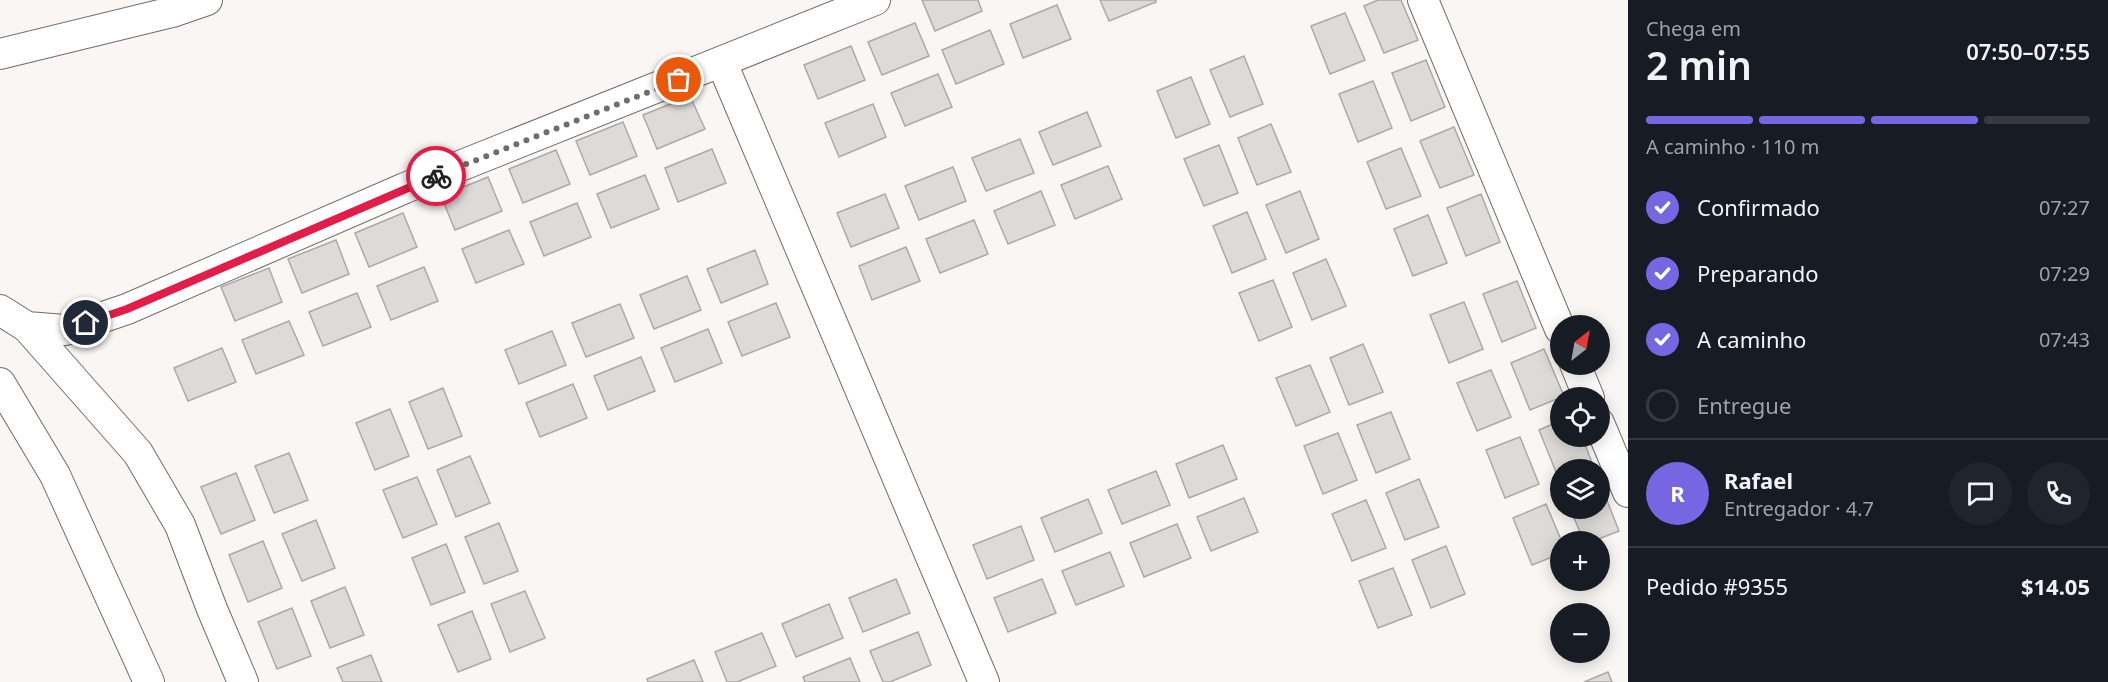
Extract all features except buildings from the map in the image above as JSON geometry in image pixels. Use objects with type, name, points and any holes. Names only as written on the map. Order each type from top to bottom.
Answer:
[{"type":"street","points":[[0,54],[172,12],[207,0]]},
{"type":"street","points":[[27,327],[65,330],[127,309],[405,188],[875,0]]},
{"type":"street","points":[[1423,0],[1554,315]]},
{"type":"street","points":[[722,63],[984,682]]},
{"type":"street","points":[[0,310],[27,327],[138,453],[180,525],[243,682]]},
{"type":"street","points":[[0,383],[55,476],[149,682]]},
{"type":"street","points":[[1609,447],[1628,492]]},
{"type":"way so far","points":[[436,176],[679,80]]},
{"type":"route","points":[[86,323],[127,309],[436,176]]}]
